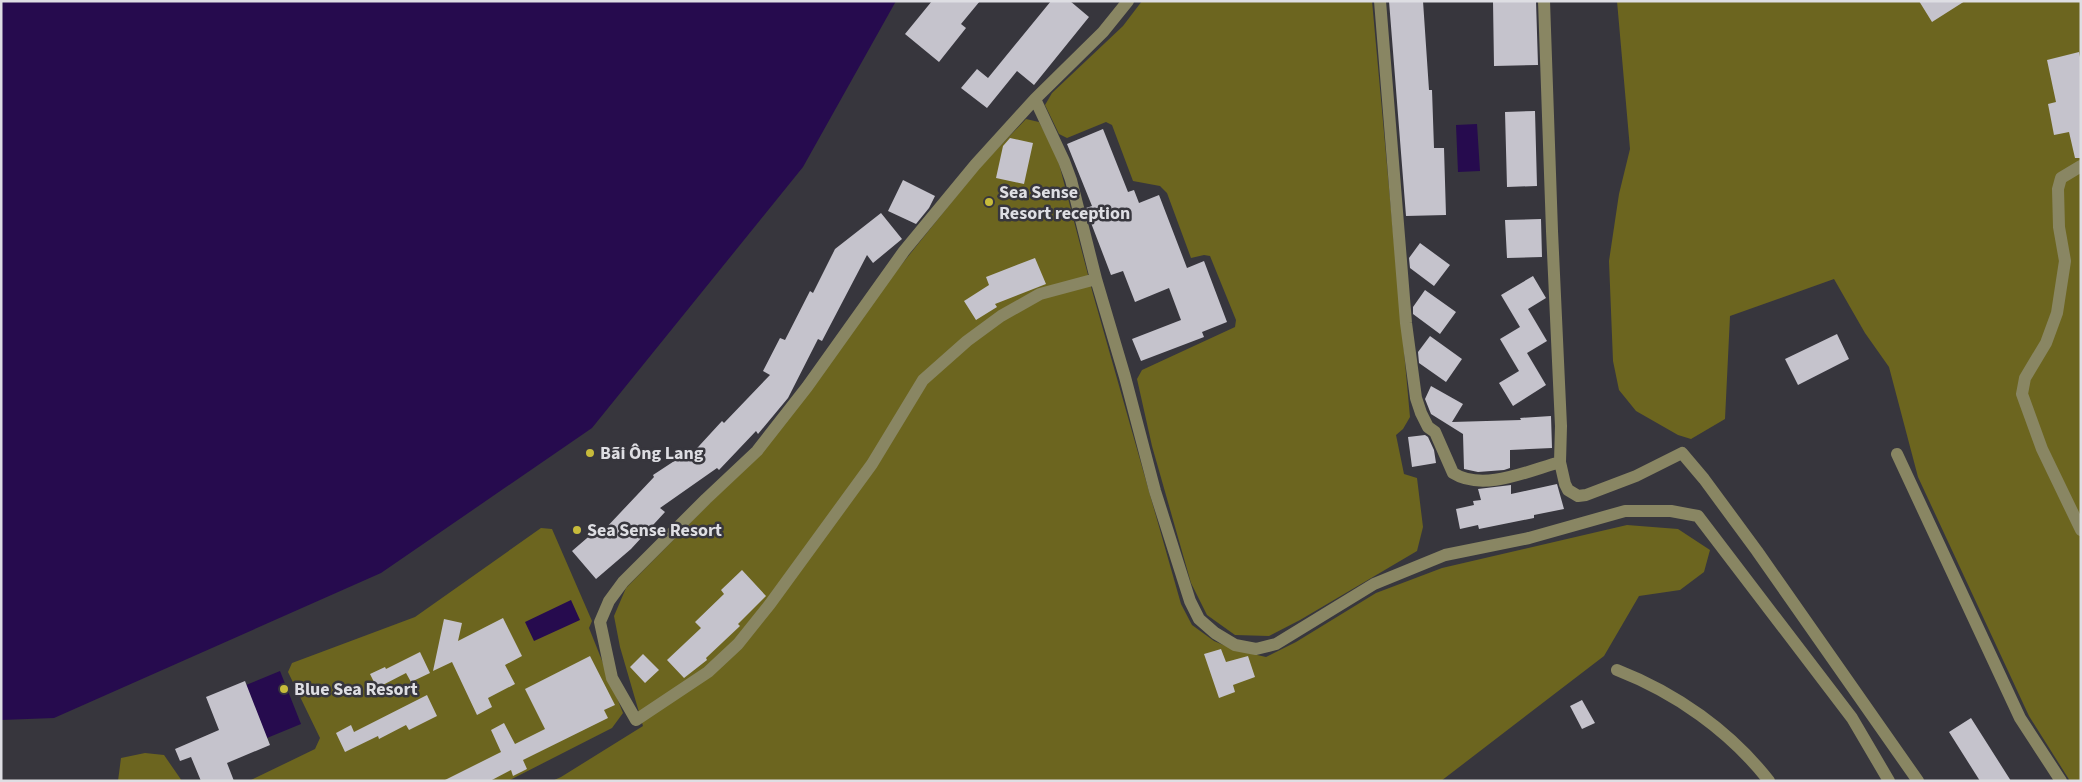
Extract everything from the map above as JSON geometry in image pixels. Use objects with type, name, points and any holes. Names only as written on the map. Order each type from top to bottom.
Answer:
[{"type":"street","points":[[1096,279],[1040,294],[1001,316],[967,340],[923,380],[872,464],[770,604],[738,644],[708,672],[636,720],[612,678],[600,622],[609,601],[624,582],[706,499],[757,451],[807,387],[904,252],[975,165],[1035,98],[1103,32],[1128,1]]},
{"type":"street","points":[[1380,1],[1406,323],[1416,398],[1420,413],[1428,427],[1435,432],[1453,473],[1459,477],[1477,482],[1488,482],[1560,462]]},
{"type":"street","points":[[1544,1],[1561,426],[1560,462],[1565,484],[1568,490],[1578,496],[1636,476],[1682,453],[1704,478],[1757,550],[1918,781]]},
{"type":"street","points":[[1035,98],[1069,174],[1096,279],[1126,377],[1155,491],[1190,601],[1198,619],[1235,645],[1256,649],[1276,644],[1374,584],[1445,555],[1529,538],[1625,511],[1671,511],[1698,516],[1852,718],[1889,781]]},
{"type":"street","points":[[2081,166],[2061,178],[2058,189],[2059,228],[2065,261],[2057,313],[2046,343],[2025,378],[2022,394],[2042,449],[2081,530]]},
{"type":"street","points":[[1897,454],[2020,718],[2060,781]]},
{"type":"street","points":[[1618,670],[1641,679],[1694,710],[1728,738],[1769,781]]},
{"type":"shaded area","points":[[1,1],[896,1],[803,167],[592,428],[381,573],[54,718],[1,720]]},
{"type":"shaded area","points":[[1142,1],[1372,1],[1410,417],[1403,429],[1396,435],[1404,474],[1417,478],[1423,527],[1417,551],[1300,620],[1269,636],[1235,635],[1207,615],[1191,583],[1152,446],[1137,379],[1142,370],[1235,327],[1236,320],[1210,256],[1204,255],[1191,258],[1167,193],[1160,186],[1133,181],[1112,125],[1106,122],[1067,138],[1059,134],[1045,105],[1052,93],[1123,26]]},
{"type":"shaded area","points":[[1617,1],[2081,1],[2081,781],[2070,781],[2029,716],[1918,477],[1889,367],[1865,333],[1834,279],[1730,316],[1725,419],[1691,439],[1678,435],[1636,411],[1619,390],[1613,361],[1609,261],[1619,194],[1630,149]]},
{"type":"shaded area","points":[[1026,119],[1039,122],[1057,156],[1093,294],[1181,604],[1192,625],[1214,641],[1235,650],[1266,657],[1296,642],[1376,593],[1442,568],[1627,525],[1678,529],[1710,550],[1704,572],[1680,590],[1639,596],[1604,656],[1441,781],[552,781],[643,726],[620,647],[614,616],[626,588],[711,502],[979,168]]},
{"type":"shaded area","points":[[1477,124],[1480,171],[1458,172],[1456,125]]},
{"type":"shaded area","points":[[541,528],[552,529],[592,621],[589,628],[623,713],[612,728],[508,781],[249,781],[315,749],[320,738],[288,672],[292,663],[415,617]]},
{"type":"shaded area","points":[[571,600],[580,620],[534,641],[525,622]]},
{"type":"shaded area","points":[[280,671],[301,724],[267,738],[246,685]]},
{"type":"shaded area","points":[[145,753],[164,755],[182,781],[118,781],[121,758]]},
{"type":"building","points":[[932,1],[980,1],[961,24],[966,28],[939,62],[905,34]]},
{"type":"building","points":[[1051,1],[1070,1],[1089,17],[1034,85],[1017,71],[987,108],[961,88],[977,69],[988,78]]},
{"type":"building","points":[[1389,1],[1423,1],[1429,90],[1432,90],[1434,148],[1444,148],[1446,215],[1406,216]]},
{"type":"building","points":[[1493,1],[1536,1],[1538,65],[1494,66]]},
{"type":"building","points":[[1919,1],[1965,1],[1932,22]]},
{"type":"building","points":[[2079,52],[2081,62],[2081,158],[2075,158],[2069,132],[2054,135],[2048,104],[2056,102],[2047,60]]},
{"type":"building","points":[[1535,111],[1537,186],[1507,187],[1505,112]]},
{"type":"building","points":[[1103,129],[1128,192],[1134,190],[1139,203],[1159,195],[1187,268],[1204,261],[1227,322],[1202,332],[1204,337],[1141,361],[1132,339],[1181,320],[1169,288],[1135,302],[1123,271],[1111,275],[1086,208],[1092,206],[1067,144]]},
{"type":"building","points":[[1010,138],[1033,143],[1024,184],[996,178],[1003,146]]},
{"type":"building","points":[[903,180],[935,196],[929,208],[916,224],[888,211]]},
{"type":"building","points":[[881,213],[902,239],[873,263],[867,255],[822,341],[818,339],[788,398],[758,434],[756,431],[719,470],[717,468],[660,508],[665,512],[631,549],[596,579],[572,551],[601,526],[604,530],[654,477],[653,475],[685,454],[688,458],[722,421],[724,423],[770,375],[763,371],[780,338],[785,340],[810,291],[813,293],[835,249]]},
{"type":"building","points":[[1541,219],[1542,257],[1507,258],[1505,220]]},
{"type":"building","points":[[1420,243],[1450,265],[1434,286],[1410,268],[1409,258]]},
{"type":"building","points":[[1035,258],[1046,284],[995,304],[997,307],[976,320],[964,301],[989,285],[986,277]]},
{"type":"building","points":[[1533,276],[1546,298],[1528,309],[1547,341],[1527,353],[1546,385],[1513,406],[1499,383],[1519,371],[1500,339],[1520,327],[1501,295]]},
{"type":"building","points":[[1425,290],[1456,312],[1440,334],[1413,314],[1413,307]]},
{"type":"building","points":[[1837,334],[1849,359],[1798,385],[1785,359]]},
{"type":"building","points":[[1430,336],[1462,359],[1446,382],[1419,363],[1418,352]]},
{"type":"building","points":[[1431,386],[1463,404],[1452,422],[1521,420],[1520,418],[1551,416],[1552,448],[1510,450],[1510,468],[1504,470],[1478,472],[1464,469],[1463,434],[1431,414],[1425,399]]},
{"type":"building","points":[[1425,435],[1428,437],[1434,450],[1436,463],[1412,467],[1408,437]]},
{"type":"building","points":[[1557,484],[1564,509],[1534,515],[1534,518],[1479,529],[1478,525],[1460,529],[1456,509],[1474,505],[1473,501],[1481,500],[1478,489],[1511,485],[1511,494]]},
{"type":"building","points":[[742,570],[766,596],[738,624],[740,626],[706,658],[707,660],[684,678],[667,660],[701,628],[695,622],[724,594],[721,590]]},
{"type":"building","points":[[503,618],[522,656],[505,665],[515,684],[488,698],[492,707],[477,715],[452,662],[433,671],[444,619],[462,623],[458,641]]},
{"type":"building","points":[[1221,649],[1226,662],[1248,656],[1255,677],[1233,685],[1235,692],[1219,698],[1204,654]]},
{"type":"building","points":[[420,652],[430,673],[411,682],[406,673],[377,688],[370,674],[385,667],[386,669]]},
{"type":"building","points":[[643,654],[659,670],[645,683],[630,667]]},
{"type":"building","points":[[590,656],[615,705],[604,710],[608,718],[523,760],[527,769],[513,776],[511,770],[490,781],[443,781],[501,752],[491,730],[504,723],[515,744],[545,729],[525,689]]},
{"type":"building","points":[[245,681],[270,745],[227,763],[234,781],[201,781],[191,757],[180,761],[175,749],[219,730],[206,697]]},
{"type":"building","points":[[427,695],[437,716],[409,730],[406,725],[379,739],[378,736],[345,752],[336,733],[351,725],[354,732]]},
{"type":"building","points":[[1582,700],[1595,723],[1582,729],[1570,706]]},
{"type":"building","points":[[1971,718],[2011,781],[1980,781],[1949,732]]},
{"type":"place","name":"Sea Sense Resort reception","points":[[989,202]]},
{"type":"place","name":"Bãi Ông Lang","points":[[590,453]]},
{"type":"place","name":"Sea Sense Resort","points":[[577,530]]},
{"type":"place","name":"Blue Sea Resort","points":[[284,689]]}]
